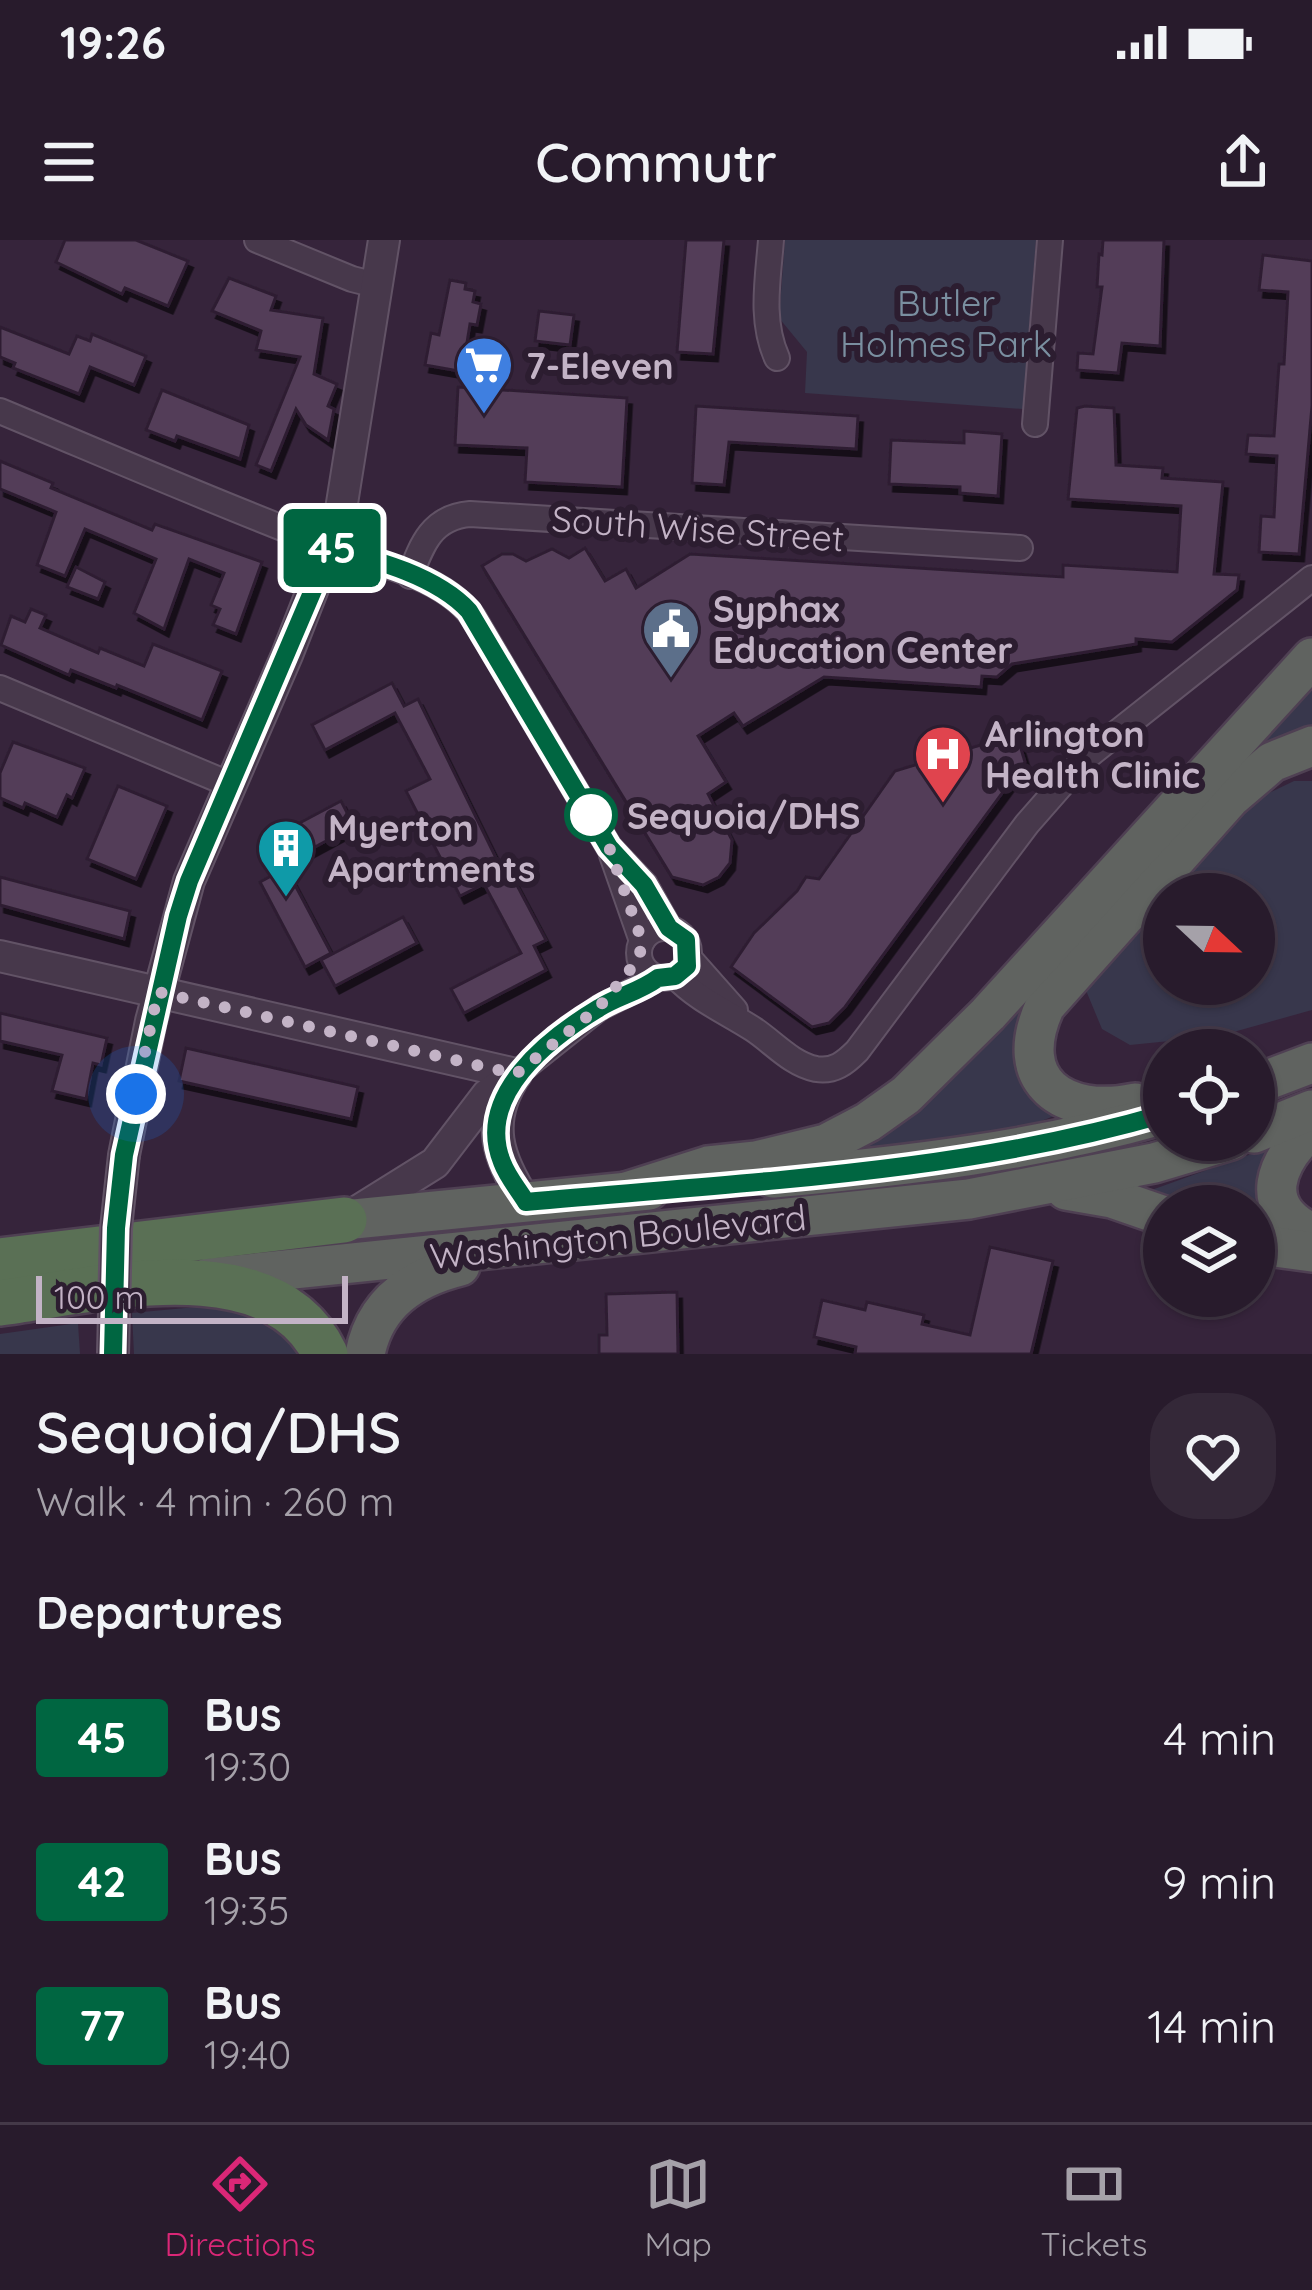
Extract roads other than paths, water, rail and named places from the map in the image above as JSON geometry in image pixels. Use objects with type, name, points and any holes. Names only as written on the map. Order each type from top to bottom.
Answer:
[{"type":"highway","points":[[622,1193],[708,1166],[756,1161],[826,1144],[906,1095],[1000,1001],[1312,658]]},
{"type":"highway","points":[[1143,1100],[1102,1108],[1063,1099],[1048,1085],[1036,1062],[1034,1039],[1040,1018],[1060,986],[1230,798],[1272,762],[1312,746]]},
{"type":"highway","points":[[1275,1076],[1312,1063]]},
{"type":"highway","points":[[1275,1124],[1312,1109]]},
{"type":"highway","name":"Washington Boulevard","points":[[0,1262],[344,1220],[969,1156],[1143,1119]]},
{"type":"highway","points":[[1312,1128],[1283,1160],[1276,1183],[1288,1216],[1312,1233]]},
{"type":"highway","name":"Washington Boulevard","points":[[0,1303],[172,1281],[898,1208],[1042,1187],[1158,1161]]},
{"type":"highway","points":[[1042,1187],[1112,1198],[1143,1209]]},
{"type":"highway","points":[[365,1354],[378,1318],[396,1295],[418,1280],[568,1240]]},
{"type":"highway","points":[[1275,1247],[1312,1252]]},
{"type":"highway","points":[[172,1281],[265,1296],[302,1319],[325,1354]]},
{"type":"street","points":[[257,240],[376,285]]},
{"type":"street","points":[[113,1354],[116,1228],[124,1155],[158,992],[189,881],[339,522],[384,240]]},
{"type":"street","points":[[771,240],[766,311],[769,341],[777,358]]},
{"type":"street","points":[[1035,424],[1050,240]]},
{"type":"street","points":[[0,411],[410,576],[464,605],[609,847],[644,885],[669,928],[686,940],[674,971],[599,1007],[487,1095],[435,1163],[344,1220]]},
{"type":"street","name":"South Wise Street","points":[[410,576],[436,526],[470,514],[1020,548]]},
{"type":"street","points":[[609,847],[646,971],[674,971],[705,1002],[811,1067],[834,1068],[850,1058],[1014,841],[1084,759],[1312,578]]},
{"type":"street","points":[[0,688],[230,784]]},
{"type":"street","points":[[599,1007],[656,929],[669,928]]},
{"type":"street","points":[[0,956],[516,1074]]},
{"type":"street","points":[[516,1074],[499,1114],[499,1151],[526,1202]]},
{"type":"place","name":"7-Eleven","points":[[484,416]]},
{"type":"place","name":"Syphax Education Center","points":[[671,680]]},
{"type":"place","name":"Arlington Health Clinic","points":[[943,805]]},
{"type":"place","name":"Sequoia/DHS","points":[[591,815]]},
{"type":"place","name":"Myerton Apartments","points":[[286,899]]},
{"type":"park label","name":"Butler Holmes Park","points":[[946,322]]}]
